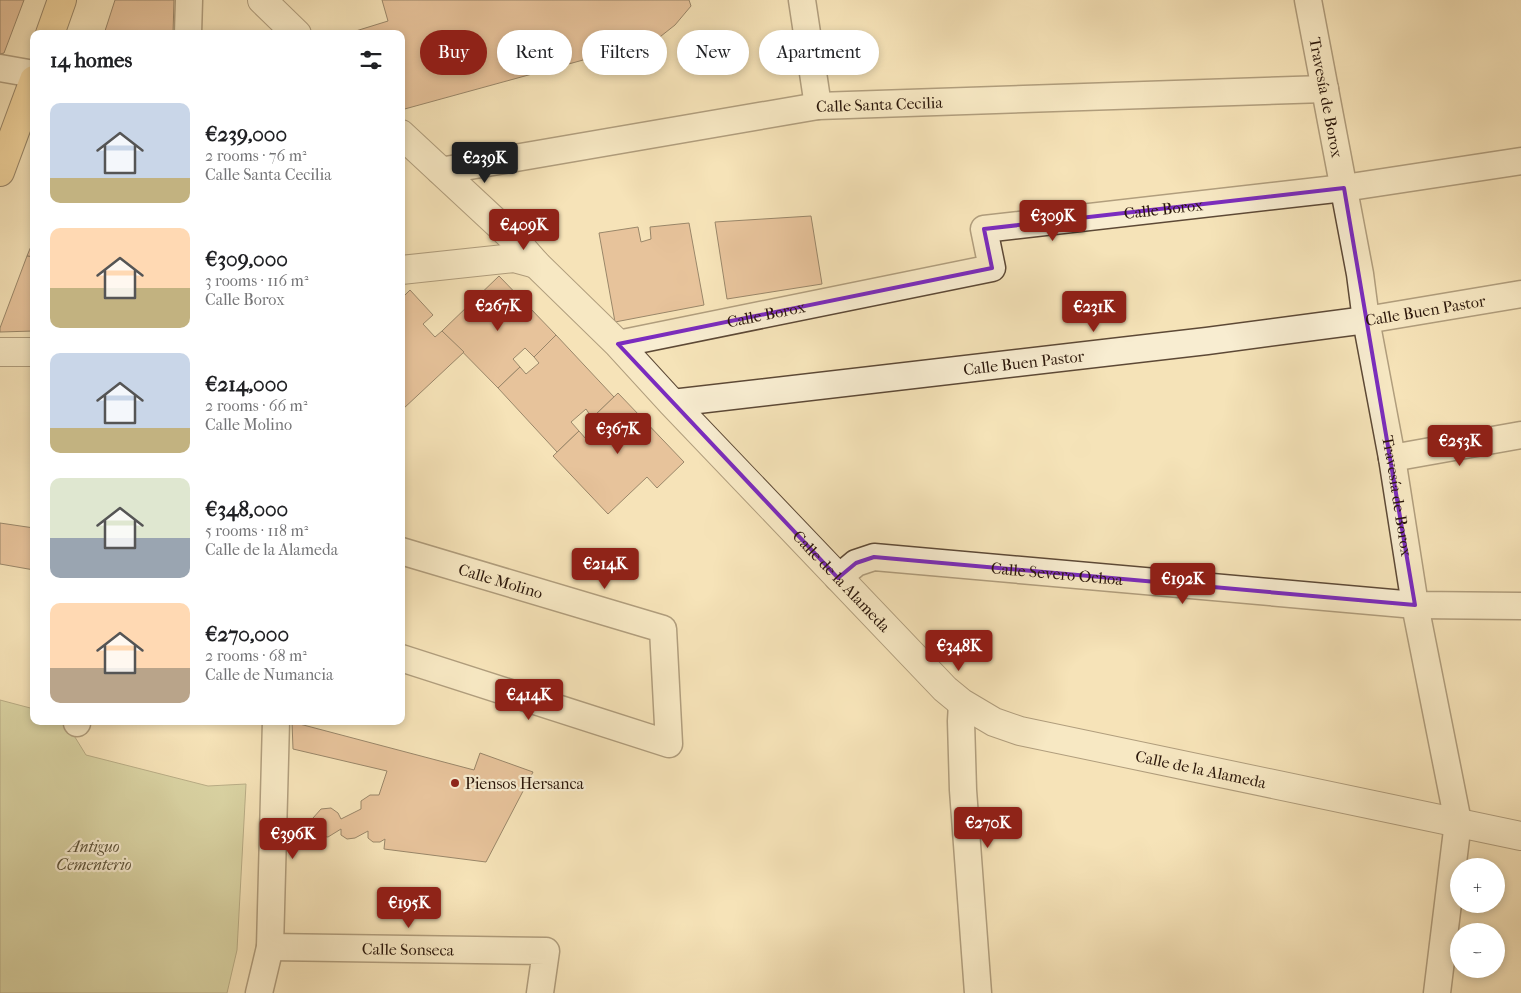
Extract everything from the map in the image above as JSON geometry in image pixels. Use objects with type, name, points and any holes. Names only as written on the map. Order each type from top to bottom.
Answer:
[{"type":"main road","points":[[51,30],[62,0]]},
{"type":"main road","points":[[1,169],[30,91]]},
{"type":"street","points":[[188,30],[189,0]]},
{"type":"street","points":[[262,0],[293,30]]},
{"type":"street","points":[[802,0],[818,106]]},
{"type":"street","name":"Travesía de Borox","points":[[1308,0],[1392,458],[1415,605],[1458,822],[1437,993]]},
{"type":"street","points":[[0,68],[30,73]]},
{"type":"street","name":"Calle Santa Cecilia","points":[[440,171],[818,106],[1325,89]]},
{"type":"street","name":"Calle de la Alameda","points":[[405,138],[503,230],[618,344],[838,578],[945,689],[962,703],[994,722],[1020,731],[1521,836]]},
{"type":"street","name":"Calle Borox","points":[[618,344],[992,268],[984,229],[1344,188],[1521,160]]},
{"type":"street","points":[[498,259],[504,246],[503,230]]},
{"type":"street","points":[[405,270],[514,258],[536,264]]},
{"type":"street","name":"Calle Buen Pastor","points":[[672,403],[1207,341],[1366,320],[1521,294]]},
{"type":"street","points":[[0,352],[30,352]]},
{"type":"street","points":[[1392,458],[1521,435]]},
{"type":"street","name":"Calle Molino","points":[[405,552],[663,629],[669,744],[405,659]]},
{"type":"street","name":"Calle Severo Ochoa","points":[[838,578],[856,563],[874,557],[1415,605],[1521,606]]},
{"type":"street","points":[[962,703],[963,790],[978,993]]},
{"type":"street","points":[[259,993],[270,947],[276,725]]},
{"type":"street","name":"Calle Sonseca","points":[[270,947],[546,951],[540,993]]},
{"type":"highlighted area","points":[[1344,188],[1415,605],[874,557],[856,563],[838,578],[618,344],[992,268],[984,229]]},
{"type":"green space","name":"Antiguo Cementerio","points":[[0,700],[30,708],[30,725],[67,725],[86,755],[208,786],[246,784],[237,950],[227,993],[0,993]]},
{"type":"building","points":[[0,0],[24,0],[4,53],[0,54]]},
{"type":"building","points":[[115,0],[174,0],[173,30],[105,30]]},
{"type":"building","points":[[382,0],[689,0],[691,6],[667,31],[582,30],[582,60],[572,63],[572,30],[497,30],[497,75],[528,75],[405,109],[405,30],[359,30],[388,21]]},
{"type":"building","points":[[811,216],[822,284],[727,299],[715,222]]},
{"type":"building","points":[[689,223],[704,305],[615,322],[599,233],[638,227],[641,242],[651,239],[650,227]]},
{"type":"building","points":[[27,256],[30,256],[30,331],[0,332]]},
{"type":"building","points":[[499,276],[556,335],[534,357],[525,348],[513,359],[520,367],[498,388],[442,331]]},
{"type":"building","points":[[410,290],[433,315],[423,324],[435,337],[442,331],[464,352],[405,407],[405,295]]},
{"type":"building","points":[[556,335],[614,397],[592,418],[586,409],[571,422],[579,431],[557,452],[498,388],[520,367],[526,374],[539,363],[534,357]]},
{"type":"building","points":[[618,393],[684,462],[657,488],[647,477],[608,514],[553,456],[579,431],[586,439],[600,426],[592,418]]},
{"type":"building","points":[[0,523],[30,527],[30,569],[0,564]]},
{"type":"building","name":"Piensos Hersanca","points":[[292,725],[303,725],[474,770],[480,753],[533,772],[486,862],[384,849],[385,839],[380,842],[373,842],[368,838],[368,831],[355,838],[347,839],[341,835],[341,829],[328,837],[320,836],[313,830],[313,818],[321,809],[331,808],[338,813],[341,819],[361,809],[361,801],[370,795],[379,795],[387,771],[293,749]]},
{"type":"place","name":"Piensos Hersanca","points":[[455,783]]}]
